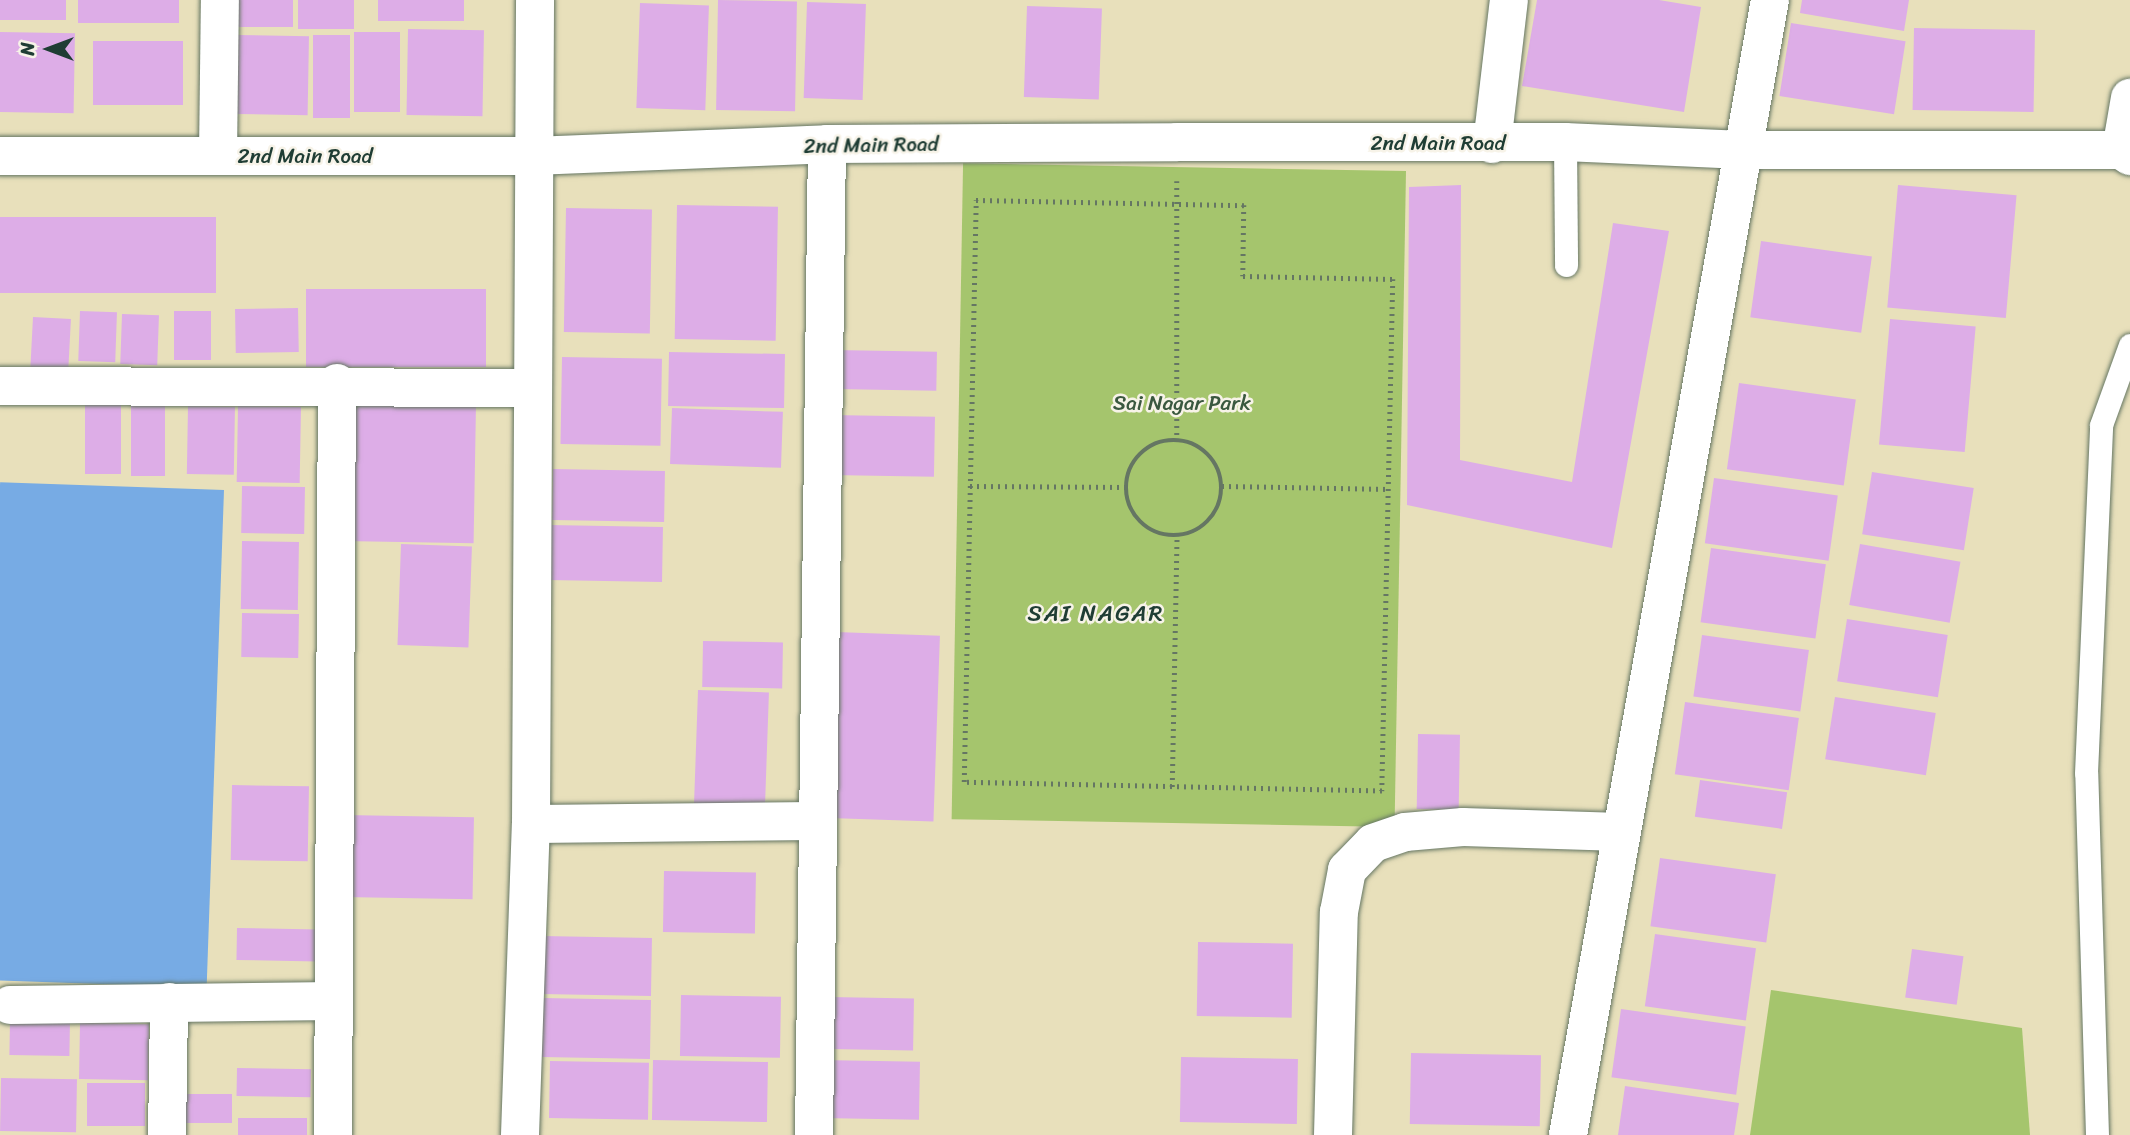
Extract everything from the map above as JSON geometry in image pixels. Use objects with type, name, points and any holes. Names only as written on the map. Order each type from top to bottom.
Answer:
[{"type":"street","points":[[218,155],[219,0]]},
{"type":"street","points":[[520,1135],[531,824],[531,388],[535,0]]},
{"type":"street","points":[[1492,144],[1508,0]]},
{"type":"street","points":[[1568,1135],[1770,0]]},
{"type":"street","points":[[2126,153],[2130,98]]},
{"type":"street","name":"2nd Main Road","points":[[0,156],[533,156],[827,144],[1177,142],[1565,142],[1743,150],[2126,153]]},
{"type":"street","points":[[814,1135],[827,144]]},
{"type":"street","points":[[0,386],[337,383],[531,388]]},
{"type":"street","points":[[333,1135],[337,383]]},
{"type":"street","points":[[531,824],[817,821]]},
{"type":"street","points":[[1333,1135],[1339,912],[1348,870],[1373,843],[1463,827],[1621,832]]},
{"type":"street","points":[[10,1005],[334,1001]]},
{"type":"street","points":[[167,1135],[169,1002]]},
{"type":"lane","points":[[1565,142],[1566,265]]},
{"type":"lane","points":[[2097,1135],[2086,773],[2101,425],[2130,345]]},
{"type":"path","points":[[1177,142],[1177,439]]},
{"type":"path","points":[[976,200],[1244,205],[1243,276],[1393,279],[1382,791],[964,782],[970,486],[976,200]]},
{"type":"path","points":[[1177,439],[1205,451],[1222,486],[1215,514],[1203,527],[1177,536],[1152,532],[1138,521],[1125,487],[1135,458],[1161,440],[1177,439]]},
{"type":"path","points":[[970,486],[1125,487]]},
{"type":"path","points":[[1222,486],[1389,489]]},
{"type":"path","points":[[1172,787],[1177,536]]},
{"type":"green space","name":"Sai Nagar Park","points":[[963,163],[1406,171],[1395,827],[952,819]]},
{"type":"green space","points":[[1771,990],[2022,1028],[2030,1135],[1750,1135]]},
{"type":"water","points":[[0,482],[224,490],[207,988],[0,980]]},
{"type":"building","points":[[0,0],[66,0],[66,20],[0,20]]},
{"type":"building","points":[[78,0],[179,0],[179,23],[78,23]]},
{"type":"building","points":[[238,0],[293,0],[293,27],[238,27]]},
{"type":"building","points":[[298,0],[354,0],[354,29],[298,29]]},
{"type":"building","points":[[378,0],[464,0],[464,21],[378,21]]},
{"type":"building","points":[[718,0],[797,1],[795,111],[716,110]]},
{"type":"building","points":[[1537,0],[1659,0],[1701,7],[1684,112],[1522,86]]},
{"type":"building","points":[[1802,0],[1909,0],[1904,31],[1800,13]]},
{"type":"building","points":[[807,2],[866,4],[863,100],[804,98]]},
{"type":"building","points":[[640,3],[709,5],[705,110],[636,108]]},
{"type":"building","points":[[1027,6],[1102,9],[1099,100],[1024,97]]},
{"type":"building","points":[[1791,23],[1906,41],[1894,114],[1779,96]]},
{"type":"building","points":[[1914,28],[2035,30],[2034,112],[1913,110]]},
{"type":"building","points":[[408,29],[484,30],[482,116],[406,115]]},
{"type":"building","points":[[0,32],[75,33],[74,113],[0,112]]},
{"type":"building","points":[[354,32],[400,32],[400,112],[354,112]]},
{"type":"building","points":[[237,35],[309,36],[308,115],[236,114]]},
{"type":"building","points":[[313,35],[350,35],[350,118],[313,118]]},
{"type":"building","points":[[93,41],[183,41],[183,105],[93,105]]},
{"type":"building","points":[[1461,185],[1460,460],[1572,482],[1613,223],[1669,231],[1612,548],[1407,505],[1409,187]]},
{"type":"building","points":[[1898,185],[2017,195],[2006,318],[1887,308]]},
{"type":"building","points":[[677,205],[778,207],[776,341],[675,339]]},
{"type":"building","points":[[566,208],[652,210],[650,333],[564,332]]},
{"type":"building","points":[[0,217],[216,217],[216,293],[0,293]]},
{"type":"building","points":[[1761,241],[1872,257],[1861,333],[1750,317]]},
{"type":"building","points":[[306,289],[486,289],[486,367],[306,367]]},
{"type":"building","points":[[298,308],[299,352],[236,353],[235,309]]},
{"type":"building","points":[[80,311],[117,312],[115,362],[78,361]]},
{"type":"building","points":[[174,311],[211,311],[211,360],[174,360]]},
{"type":"building","points":[[122,314],[159,315],[157,365],[120,364]]},
{"type":"building","points":[[33,317],[71,319],[68,369],[30,367]]},
{"type":"building","points":[[1890,319],[1976,326],[1965,452],[1879,445]]},
{"type":"building","points":[[834,350],[937,352],[936,391],[833,389]]},
{"type":"building","points":[[669,352],[785,354],[784,408],[668,406]]},
{"type":"building","points":[[562,357],[662,359],[660,446],[560,444]]},
{"type":"building","points":[[1739,383],[1856,399],[1844,486],[1727,469]]},
{"type":"building","points":[[131,399],[165,399],[165,476],[131,476]]},
{"type":"building","points":[[85,402],[121,402],[121,474],[85,474]]},
{"type":"building","points":[[345,404],[476,406],[474,543],[343,541]]},
{"type":"building","points":[[188,406],[235,407],[234,475],[187,474]]},
{"type":"building","points":[[238,406],[301,407],[300,483],[237,482]]},
{"type":"building","points":[[672,408],[783,412],[781,468],[670,464]]},
{"type":"building","points":[[831,415],[935,417],[934,477],[830,475]]},
{"type":"building","points":[[553,469],[665,471],[664,522],[552,520]]},
{"type":"building","points":[[1872,472],[1974,488],[1964,550],[1862,534]]},
{"type":"building","points":[[1714,478],[1838,495],[1829,561],[1705,543]]},
{"type":"building","points":[[242,486],[305,487],[304,534],[241,533]]},
{"type":"building","points":[[549,525],[663,527],[662,582],[548,580]]},
{"type":"building","points":[[242,541],[299,542],[298,610],[241,609]]},
{"type":"building","points":[[401,544],[472,546],[468,647],[397,645]]},
{"type":"building","points":[[1860,544],[1960,562],[1950,623],[1849,605]]},
{"type":"building","points":[[1711,548],[1826,564],[1815,638],[1701,622]]},
{"type":"building","points":[[242,613],[299,614],[298,658],[241,657]]},
{"type":"building","points":[[1847,619],[1948,635],[1938,697],[1837,681]]},
{"type":"building","points":[[836,632],[940,636],[933,822],[830,818]]},
{"type":"building","points":[[1702,635],[1809,650],[1800,711],[1693,696]]},
{"type":"building","points":[[703,641],[783,642],[782,688],[702,687]]},
{"type":"building","points":[[698,690],[769,692],[765,812],[694,810]]},
{"type":"building","points":[[1835,697],[1936,713],[1926,775],[1825,759]]},
{"type":"building","points":[[1685,702],[1799,718],[1789,790],[1675,774]]},
{"type":"building","points":[[1418,734],[1460,735],[1459,810],[1417,809]]},
{"type":"building","points":[[1700,780],[1787,792],[1782,829],[1695,817]]},
{"type":"building","points":[[232,785],[309,786],[308,861],[231,860]]},
{"type":"building","points":[[344,815],[474,817],[473,899],[343,897]]},
{"type":"building","points":[[1660,858],[1776,874],[1766,943],[1650,926]]},
{"type":"building","points":[[664,871],[756,873],[755,934],[663,932]]},
{"type":"building","points":[[237,928],[318,929],[317,961],[236,960]]},
{"type":"building","points":[[1655,934],[1756,948],[1746,1020],[1645,1006]]},
{"type":"building","points":[[542,936],[652,938],[651,996],[541,994]]},
{"type":"building","points":[[1198,942],[1293,944],[1292,1018],[1197,1016]]},
{"type":"building","points":[[1912,949],[1963,956],[1957,1005],[1905,998]]},
{"type":"building","points":[[681,995],[781,997],[780,1058],[680,1056]]},
{"type":"building","points":[[829,997],[914,998],[913,1050],[828,1049]]},
{"type":"building","points":[[543,998],[651,1000],[650,1059],[542,1057]]},
{"type":"building","points":[[1621,1009],[1746,1027],[1736,1095],[1611,1077]]},
{"type":"building","points":[[10,1020],[70,1021],[69,1056],[9,1055]]},
{"type":"building","points":[[80,1023],[149,1024],[148,1080],[79,1079]]},
{"type":"building","points":[[1411,1053],[1541,1055],[1540,1126],[1410,1124]]},
{"type":"building","points":[[1181,1057],[1298,1059],[1297,1124],[1180,1122]]},
{"type":"building","points":[[653,1060],[768,1062],[767,1122],[652,1120]]},
{"type":"building","points":[[822,1060],[920,1062],[919,1120],[821,1118]]},
{"type":"building","points":[[550,1061],[649,1063],[648,1120],[549,1118]]},
{"type":"building","points":[[237,1068],[311,1069],[311,1097],[237,1096]]},
{"type":"building","points":[[1,1078],[77,1079],[76,1132],[0,1131]]},
{"type":"building","points":[[87,1083],[145,1083],[145,1126],[87,1126]]},
{"type":"building","points":[[1625,1086],[1739,1103],[1734,1135],[1618,1135]]},
{"type":"building","points":[[174,1094],[232,1094],[232,1123],[174,1123]]},
{"type":"building","points":[[238,1118],[307,1118],[307,1135],[238,1135]]},
{"type":"district","name":"SAI NAGAR","points":[[1096,614]]}]
